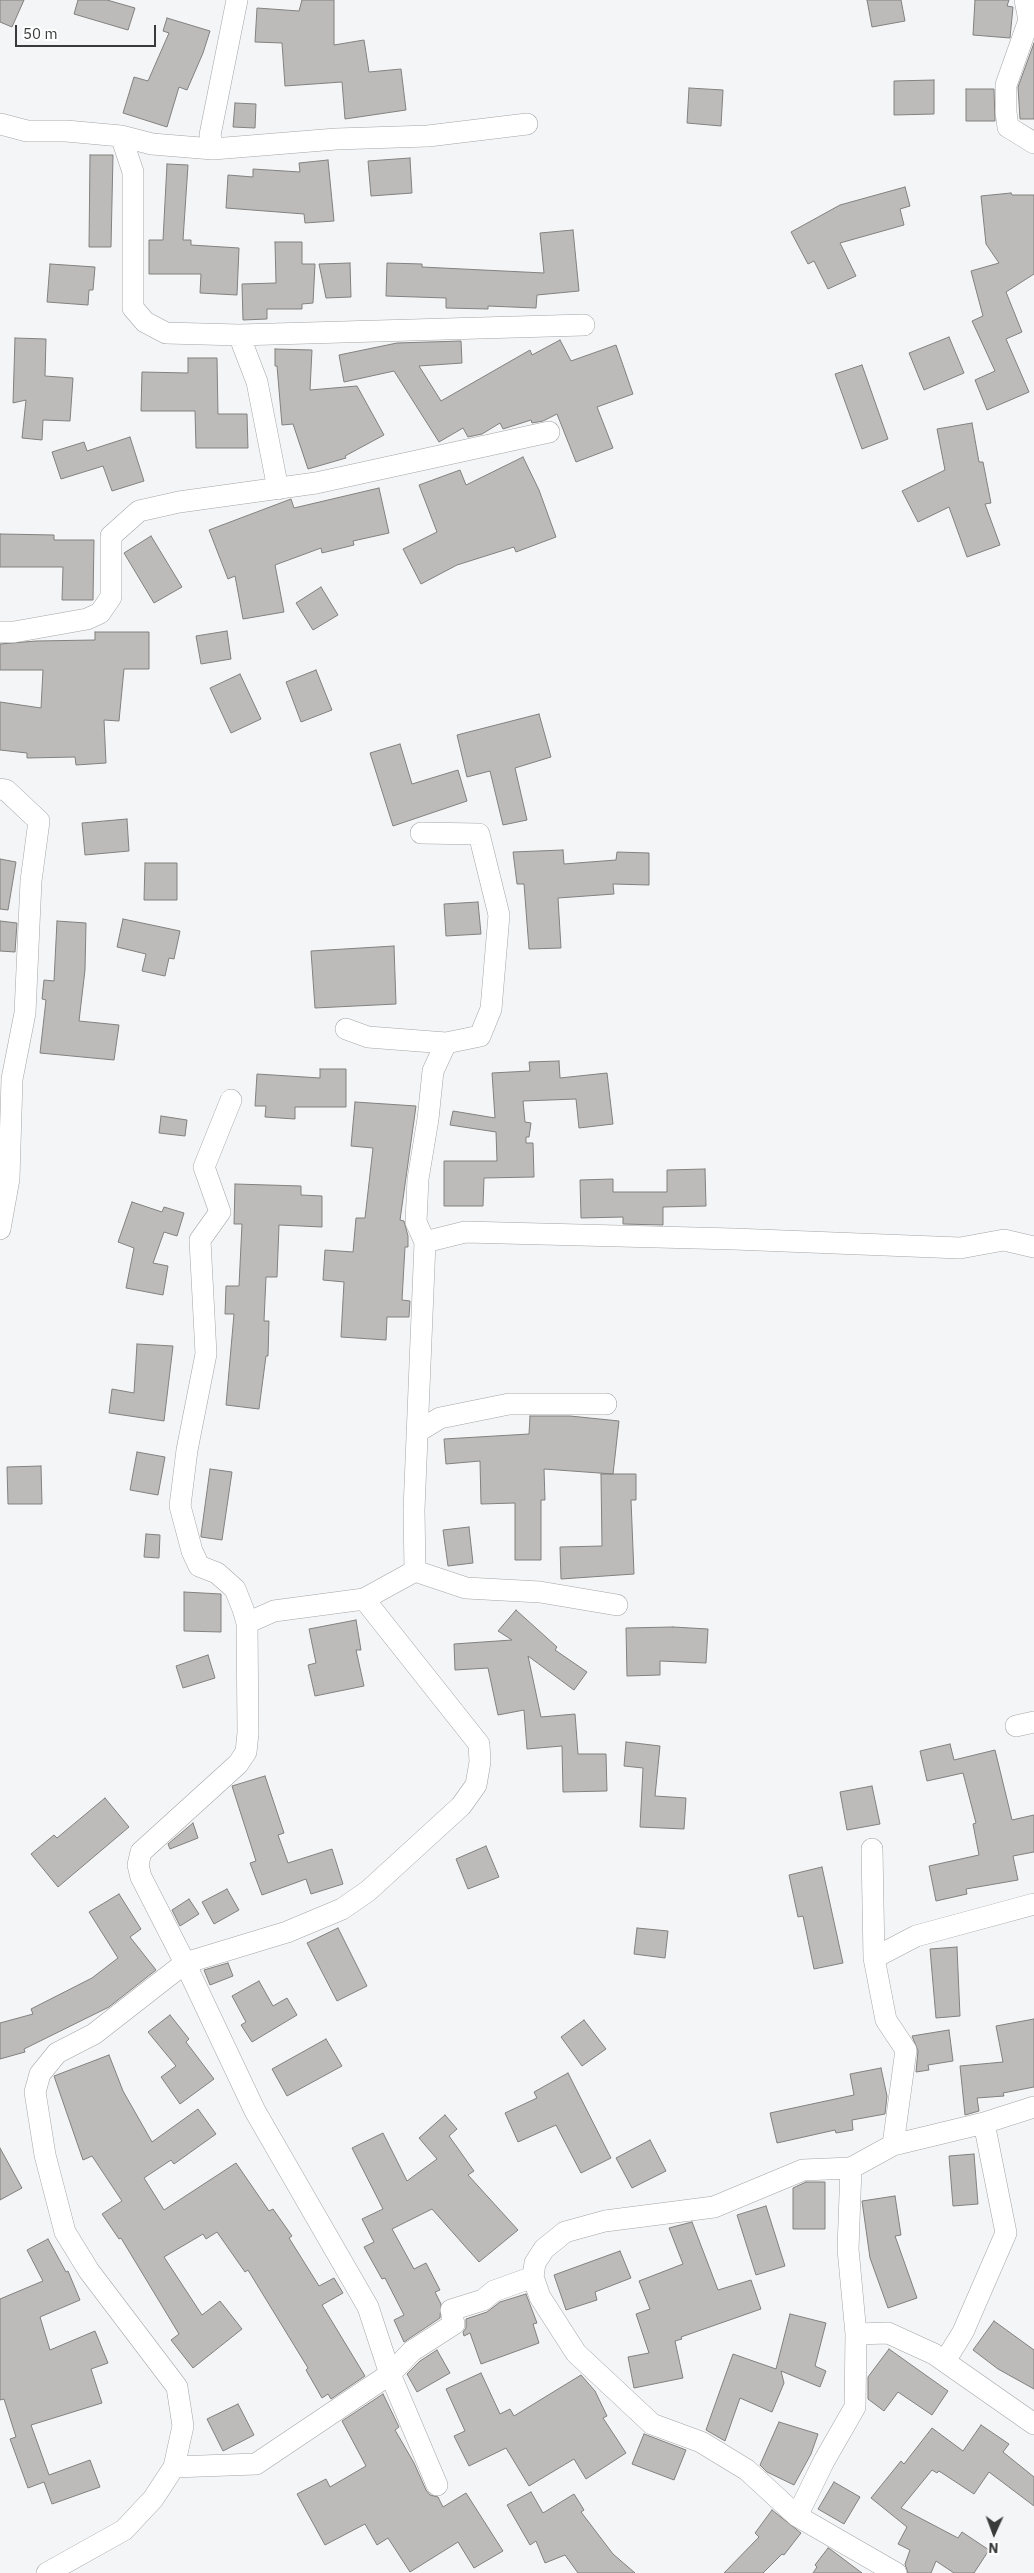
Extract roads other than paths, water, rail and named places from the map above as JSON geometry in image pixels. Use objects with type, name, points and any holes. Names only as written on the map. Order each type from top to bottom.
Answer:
[{"type":"street","points":[[213,149],[210,135],[238,0]]},
{"type":"street","points":[[1024,0],[1029,20],[1006,85],[1006,112],[1008,126],[1034,143]]},
{"type":"street","points":[[0,124],[27,131],[66,131],[121,136],[152,144],[213,149],[336,139],[428,136],[527,124]]},
{"type":"street","points":[[121,136],[133,172],[133,308],[145,322],[166,333],[239,336],[584,325]]},
{"type":"street","points":[[133,172],[152,144]]},
{"type":"street","points":[[239,336],[257,382],[278,489]]},
{"type":"street","points":[[0,632],[14,632],[87,619],[100,613],[111,598],[111,536],[139,511],[179,502],[316,484],[549,432]]},
{"type":"street","points":[[0,789],[6,790],[39,821],[31,881],[25,1013],[12,1079],[9,1178],[0,1229]]},
{"type":"street","points":[[346,1029],[368,1037],[446,1042],[480,1036],[491,1009],[499,915],[479,834],[421,832]]},
{"type":"street","points":[[416,1571],[414,1510],[425,1242],[416,1222],[418,1179],[428,1119],[433,1071],[446,1042]]},
{"type":"street","points":[[231,1100],[204,1167],[220,1212],[200,1240],[206,1354],[187,1450],[180,1506],[192,1551],[199,1566],[217,1573],[235,1589],[247,1623],[248,1733],[246,1752],[238,1764],[141,1852],[138,1865],[141,1877],[185,1963],[255,2111],[368,2307],[390,2374],[437,2485]]},
{"type":"street","points":[[425,1242],[465,1232],[734,1239],[960,1248],[1004,1240],[1034,1247]]},
{"type":"street","points":[[417,1432],[440,1418],[508,1404],[606,1404]]},
{"type":"street","points":[[418,1405],[440,1418]]},
{"type":"street","points":[[247,1623],[274,1611],[364,1599],[416,1571],[466,1588],[540,1592],[617,1605]]},
{"type":"street","points":[[47,2573],[124,2530],[153,2499],[174,2467],[183,2426],[177,2387],[89,2271],[65,2232],[45,2156],[35,2092],[40,2074],[57,2052],[94,2034],[185,1963],[287,1932],[342,1909],[368,1891],[461,1806],[476,1785],[480,1762],[479,1744],[364,1599]]},
{"type":"street","points":[[872,1849],[874,1958],[886,2020],[906,2050],[893,2145]]},
{"type":"street","points":[[874,1958],[916,1936],[1034,1904]]},
{"type":"street","points":[[893,2572],[797,2516],[747,2470],[701,2442],[652,2424],[576,2354],[540,2297],[533,2277],[535,2263],[544,2249],[565,2232],[605,2221],[714,2207],[803,2170],[851,2168],[893,2145],[984,2123],[1034,2106]]},
{"type":"street","points":[[945,2361],[963,2332],[1006,2233],[984,2123]]},
{"type":"street","points":[[797,2516],[824,2461],[855,2407],[856,2334],[848,2249],[851,2168]]},
{"type":"street","points":[[174,2467],[256,2464],[390,2374],[412,2350],[454,2324],[451,2310],[483,2300],[494,2291],[533,2277]]},
{"type":"street","points":[[856,2334],[888,2333],[934,2354],[1034,2424]]}]
